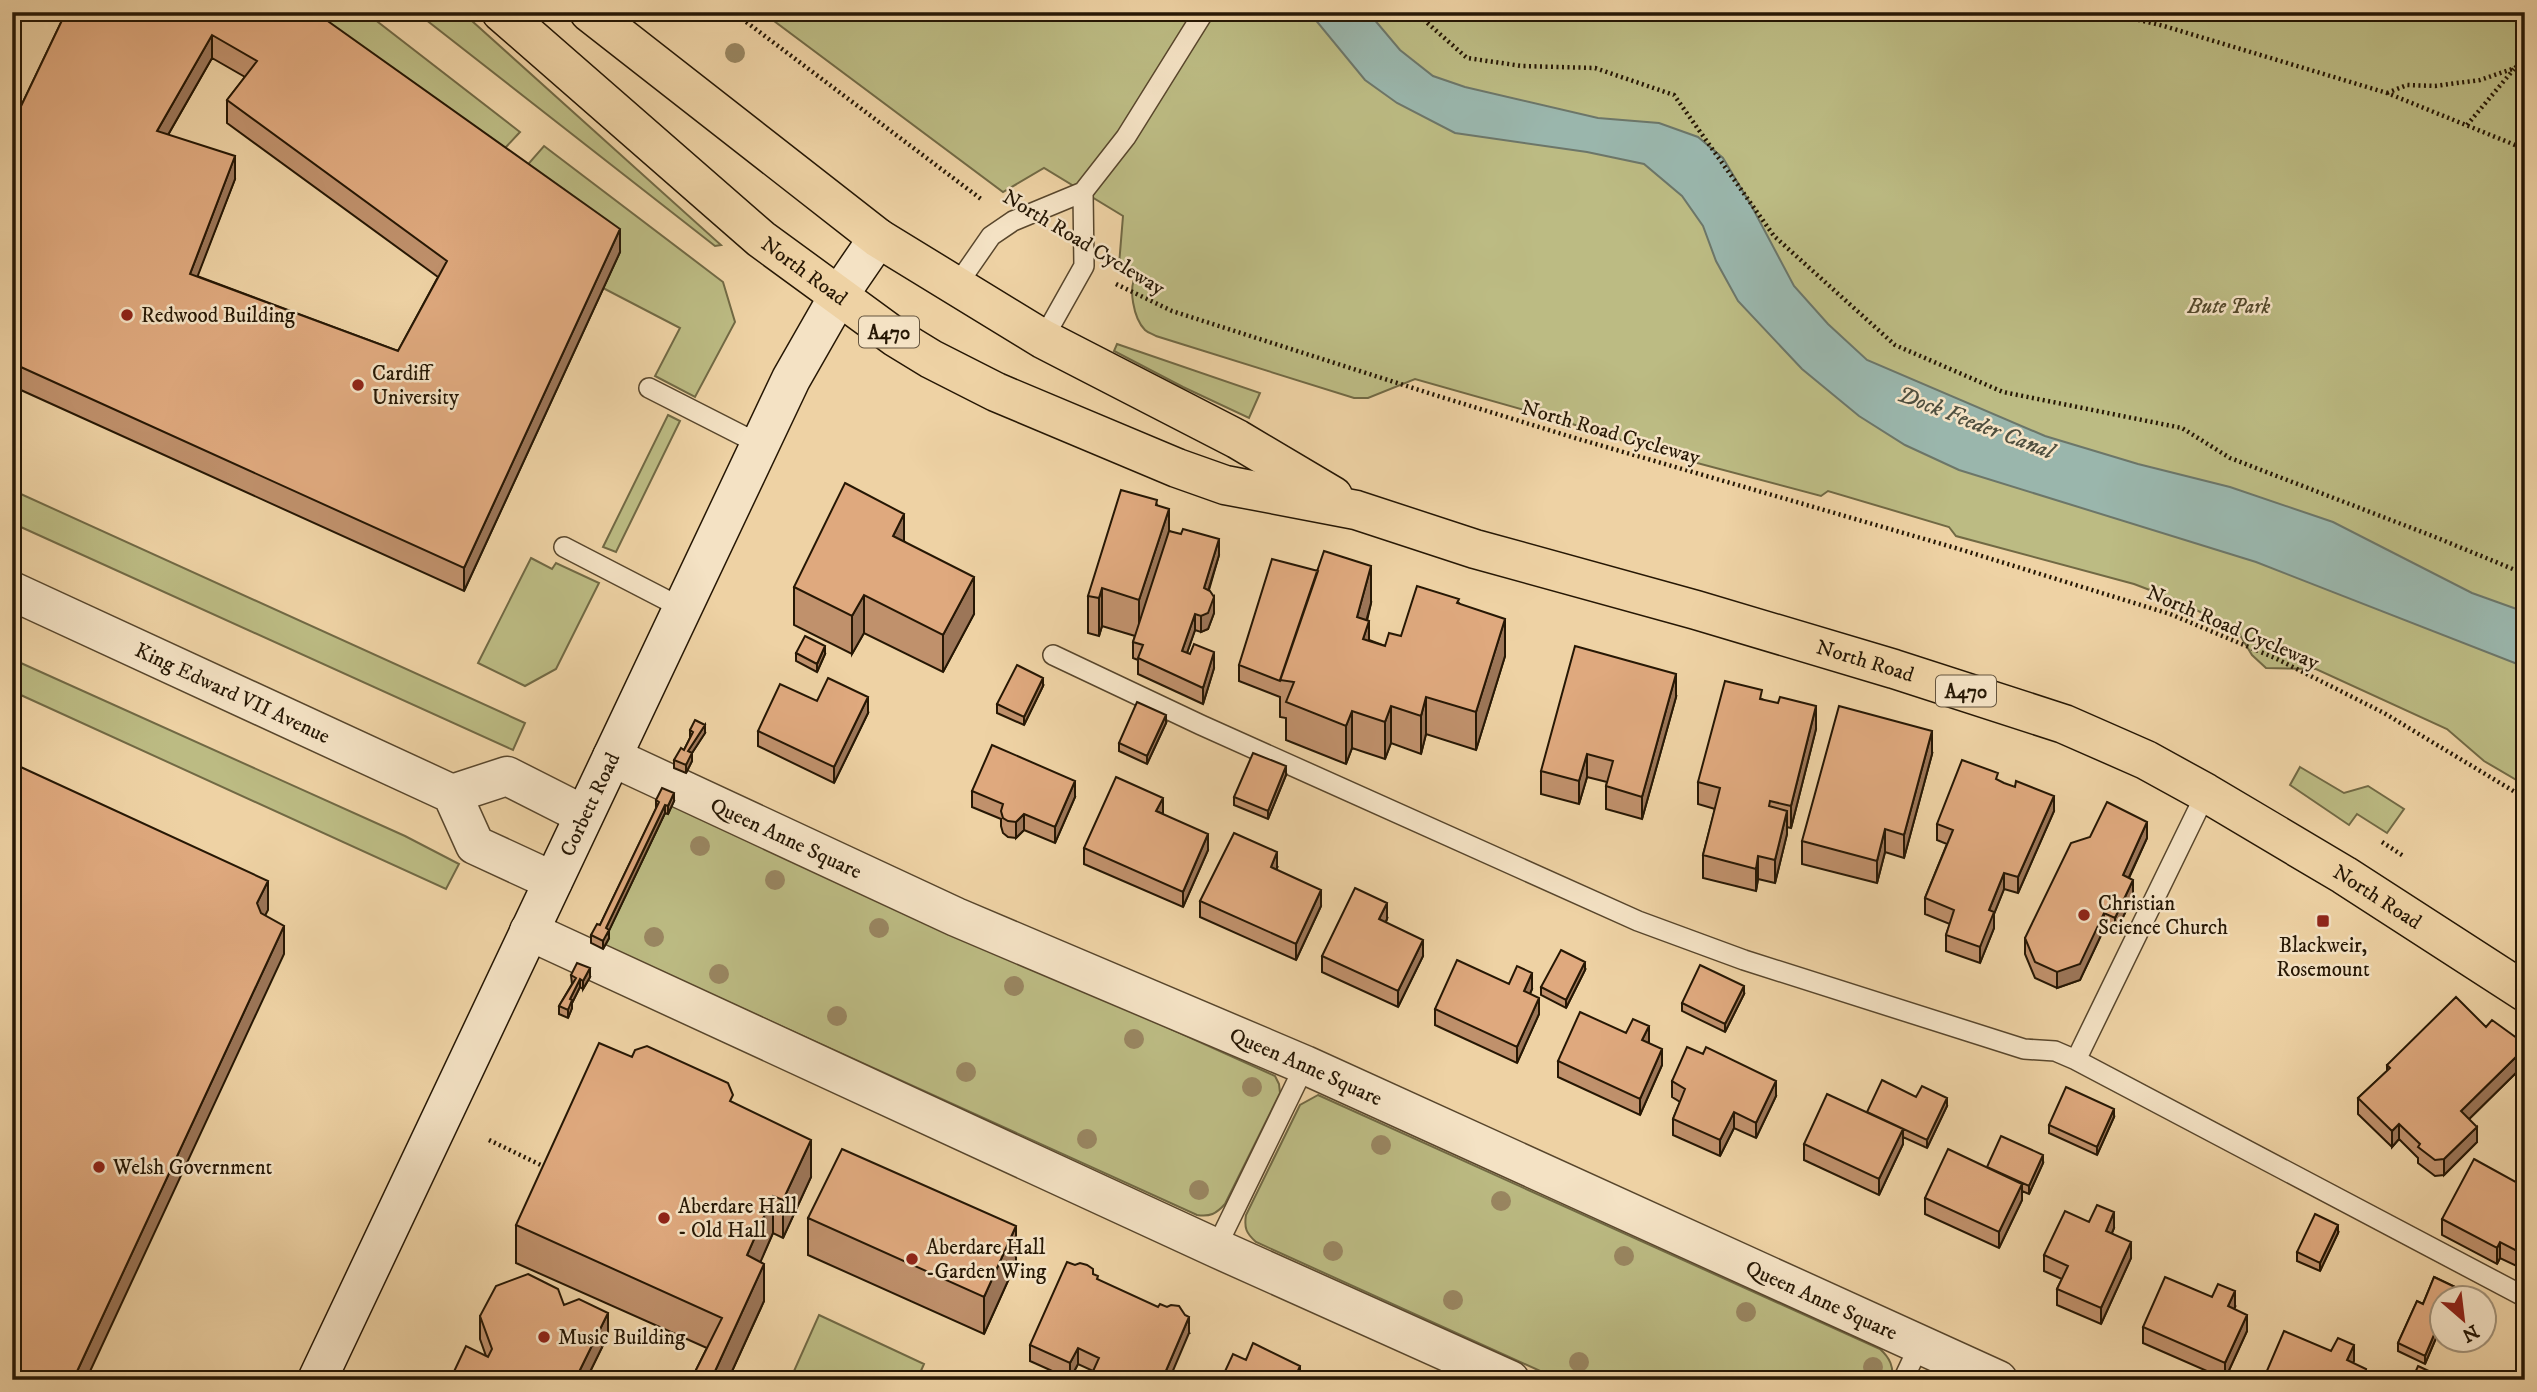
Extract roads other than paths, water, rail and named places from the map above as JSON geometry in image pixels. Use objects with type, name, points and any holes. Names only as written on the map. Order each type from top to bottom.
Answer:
[{"type":"main road","name":"North Road","points":[[501,12],[761,239],[895,337],[930,359],[996,392],[1124,447],[1225,485],[1356,510],[1475,549],[1710,614],[2006,704],[2101,739],[2206,793],[2344,875],[2525,992]]},
{"type":"main road","name":"North Road","points":[[589,12],[878,238],[1043,339],[1237,439],[1356,510]]},
{"type":"street","name":"Corbett Road","points":[[317,1380],[759,444],[791,379],[839,295],[878,238]]},
{"type":"street","name":"King Edward VII Avenue","points":[[12,591],[452,794]]},
{"type":"street","name":"Queen Anne Square","points":[[612,757],[956,917],[1305,1065],[1998,1380]]},
{"type":"street","points":[[553,881],[475,845],[452,794],[507,776],[584,815]]},
{"type":"street","points":[[528,931],[1216,1248],[1510,1380]]},
{"type":"lane","points":[[957,285],[991,236],[1013,221],[1083,192],[1126,137],[1204,12]]},
{"type":"lane","points":[[1043,339],[1084,266],[1083,192]]},
{"type":"lane","points":[[649,388],[759,444]]},
{"type":"lane","points":[[564,547],[682,608]]},
{"type":"lane","points":[[1053,655],[1201,725],[1638,920],[1744,960],[2024,1049],[2055,1051],[2076,1060],[2525,1297]]},
{"type":"lane","points":[[2076,1060],[2206,793]]},
{"type":"lane","points":[[1216,1248],[1305,1065]]},
{"type":"lane","points":[[1903,1380],[1920,1344]]},
{"type":"water","name":"Dock Feeder Canal","points":[[1309,12],[1368,12],[1400,50],[1433,76],[1465,87],[1598,118],[1659,123],[1698,137],[1723,158],[1794,286],[1828,324],[1867,360],[2045,436],[2138,464],[2230,487],[2333,522],[2472,593],[2525,612],[2525,667],[2256,562],[1959,470],[1905,445],[1859,416],[1802,369],[1738,301],[1716,261],[1703,226],[1682,196],[1644,164],[1587,152],[1455,133],[1397,103],[1365,80]]},
{"type":"place","name":"Redwood Building","points":[[127,315]]},
{"type":"place","name":"Cardiff University","points":[[358,385]]},
{"type":"place","name":"Christian Science Church","points":[[2084,915]]},
{"type":"place","name":"Blackweir, Rosemount","points":[[2323,921]]},
{"type":"place","name":"Welsh Government","points":[[99,1167]]},
{"type":"place","name":"Aberdare Hall - Old Hall","points":[[664,1218]]},
{"type":"place","name":"Aberdare Hall -Garden Wing","points":[[912,1259]]},
{"type":"place","name":"Music Building","points":[[544,1337]]},
{"type":"park label","name":"Bute Park","points":[[2229,306]]}]
